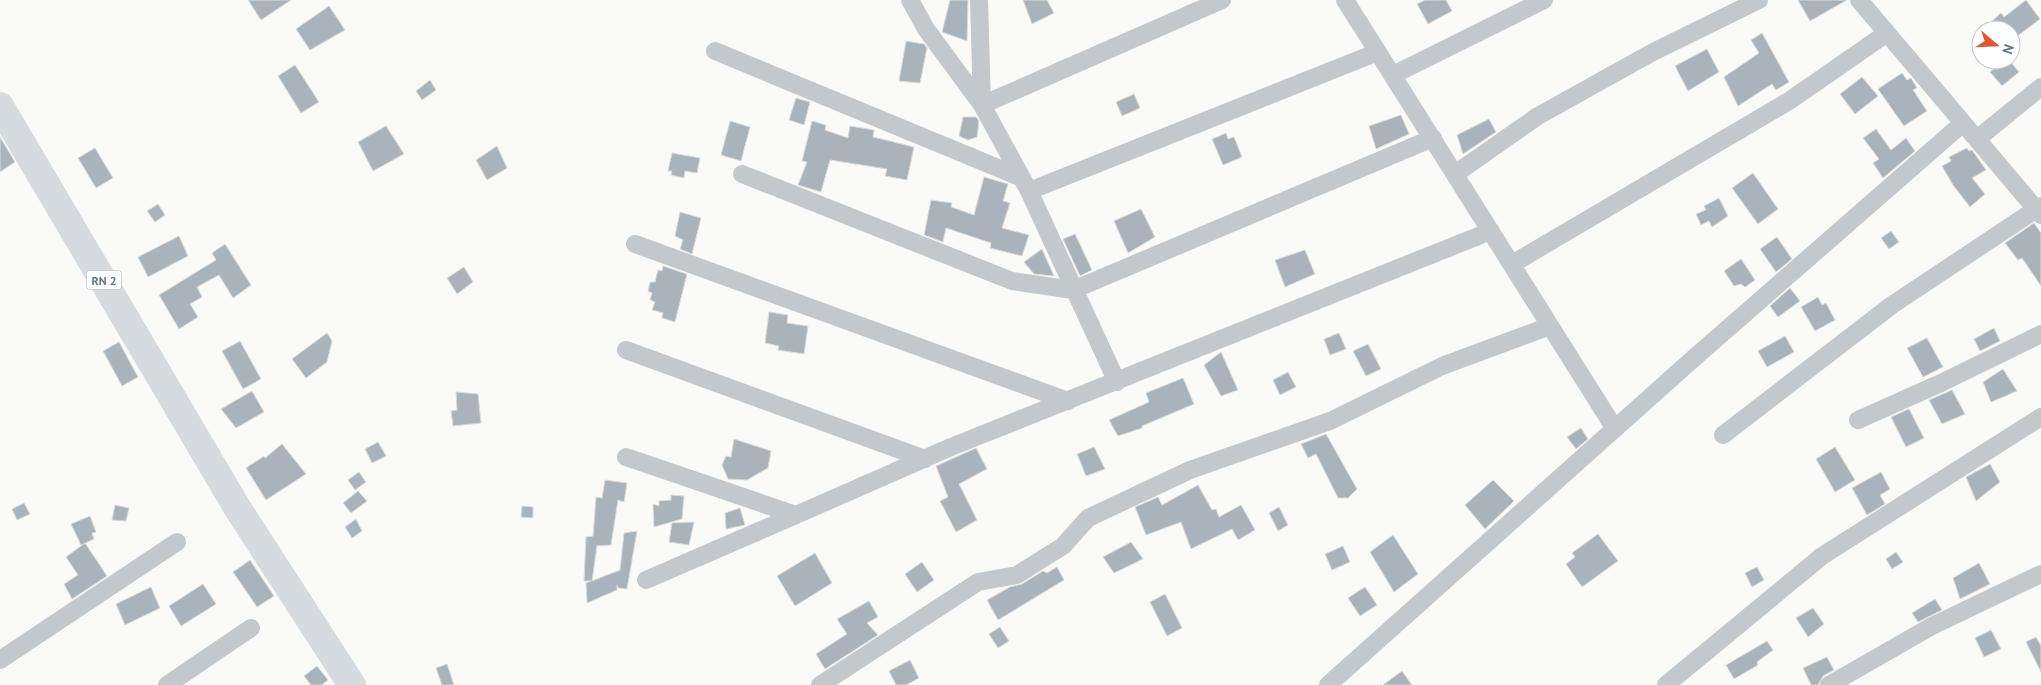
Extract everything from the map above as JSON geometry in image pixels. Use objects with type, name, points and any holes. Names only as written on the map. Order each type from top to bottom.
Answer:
[{"type":"highway","name":"RN 2","points":[[0,106],[238,509],[349,684]]},
{"type":"street","points":[[910,0],[926,29],[982,105],[1025,185],[1116,382]]},
{"type":"street","points":[[979,0],[982,105]]},
{"type":"street","points":[[982,105],[1222,0]]},
{"type":"street","points":[[1345,0],[1615,429]]},
{"type":"street","points":[[1393,75],[1544,0]]},
{"type":"street","points":[[1456,174],[1538,116],[1653,52],[1759,0]]},
{"type":"street","points":[[1723,435],[1892,305],[2039,210],[1859,0]]},
{"type":"street","points":[[1512,264],[1789,101],[1887,33]]},
{"type":"street","points":[[715,51],[1025,185],[1378,52]]},
{"type":"street","points":[[1977,139],[2041,87]]},
{"type":"street","points":[[1328,685],[1963,123]]},
{"type":"street","points":[[742,174],[1012,281],[1073,290],[1433,138]]},
{"type":"street","points":[[646,580],[924,459],[1491,231]]},
{"type":"street","points":[[635,244],[1068,401]]},
{"type":"street","points":[[820,685],[978,582],[1017,575],[1063,546],[1088,518],[1190,470],[1330,421],[1442,366],[1550,326]]},
{"type":"street","points":[[1858,420],[1942,384],[2041,334]]},
{"type":"street","points":[[626,350],[924,459]]},
{"type":"street","points":[[1666,685],[1822,556],[2041,417]]},
{"type":"street","points":[[626,457],[796,516]]},
{"type":"street","points":[[0,660],[177,542]]},
{"type":"street","points":[[1830,685],[1938,623],[2041,574]]},
{"type":"street","points":[[167,685],[251,628]]},
{"type":"building","points":[[248,0],[291,0],[261,20]]},
{"type":"building","points":[[950,0],[968,0],[967,41],[942,32]]},
{"type":"building","points":[[1023,0],[1047,0],[1054,13],[1032,24]]},
{"type":"building","points":[[1425,0],[1446,0],[1452,11],[1428,24],[1417,4]]},
{"type":"building","points":[[1798,0],[1847,0],[1810,21]]},
{"type":"building","points":[[2026,0],[2040,19],[2021,33],[2021,20],[1993,20],[2001,13],[2004,17]]},
{"type":"building","points":[[329,6],[345,30],[310,50],[296,29]]},
{"type":"building","points":[[1762,33],[1789,82],[1776,90],[1772,84],[1738,106],[1724,77],[1759,53],[1751,40]]},
{"type":"building","points":[[906,41],[924,44],[927,48],[920,83],[899,81]]},
{"type":"building","points":[[1707,49],[1719,72],[1688,91],[1675,66]]},
{"type":"building","points":[[295,65],[319,102],[301,113],[278,76]]},
{"type":"building","points":[[1992,70],[2017,70],[2019,72],[2002,86],[1990,72]]},
{"type":"building","points":[[1902,73],[1907,80],[1911,78],[1917,88],[1913,90],[1927,111],[1904,126],[1878,89]]},
{"type":"building","points":[[1862,77],[1878,96],[1855,114],[1840,94]]},
{"type":"building","points":[[430,80],[436,90],[422,100],[416,91]]},
{"type":"building","points":[[1134,94],[1140,108],[1122,116],[1116,102]]},
{"type":"building","points":[[796,98],[810,102],[804,125],[789,120]]},
{"type":"building","points":[[1401,115],[1409,134],[1376,149],[1369,126]]},
{"type":"building","points":[[963,117],[976,117],[979,121],[977,137],[968,140],[959,136]]},
{"type":"building","points":[[1489,119],[1496,132],[1463,154],[1457,135]]},
{"type":"building","points":[[730,121],[750,127],[741,161],[721,155]]},
{"type":"building","points":[[812,121],[826,125],[825,130],[848,138],[850,126],[874,130],[873,137],[914,147],[907,180],[885,176],[887,169],[830,160],[821,192],[798,185],[807,162],[802,161]]},
{"type":"building","points":[[386,126],[404,154],[373,171],[358,142]]},
{"type":"building","points":[[1876,129],[1891,150],[1906,138],[1915,151],[1883,178],[1873,163],[1879,159],[1863,138]]},
{"type":"building","points":[[1226,133],[1228,139],[1234,137],[1242,157],[1223,165],[1212,139]]},
{"type":"building","points":[[0,137],[15,162],[0,172]]},
{"type":"building","points":[[497,146],[507,168],[487,180],[476,160]]},
{"type":"building","points":[[95,148],[113,178],[96,188],[78,158]]},
{"type":"building","points":[[1967,148],[1969,151],[1972,150],[1986,170],[1972,178],[1985,194],[1970,207],[1953,185],[1942,166],[1951,161],[1949,157]]},
{"type":"building","points":[[672,153],[700,158],[697,173],[685,171],[684,178],[671,175],[672,171],[668,171]]},
{"type":"building","points":[[1753,173],[1778,209],[1758,224],[1732,188]]},
{"type":"building","points":[[984,177],[1008,184],[1003,201],[1010,203],[1002,228],[1029,235],[1022,256],[990,248],[991,243],[946,228],[943,242],[924,235],[931,200],[952,203],[951,207],[974,215]]},
{"type":"building","points":[[1719,198],[1728,216],[1712,227],[1709,221],[1701,225],[1696,214],[1706,210],[1704,206]]},
{"type":"building","points":[[158,204],[165,215],[155,222],[147,211]]},
{"type":"building","points":[[1141,209],[1155,237],[1128,253],[1114,221]]},
{"type":"building","points":[[680,212],[701,218],[692,254],[680,249],[683,240],[675,236]]},
{"type":"building","points":[[2034,223],[2041,233],[2041,286],[2022,258],[2018,260],[2005,243]]},
{"type":"building","points":[[1891,231],[1899,242],[1889,249],[1881,238]]},
{"type":"building","points":[[1075,234],[1092,270],[1080,276],[1063,239]]},
{"type":"building","points":[[179,236],[188,256],[148,277],[138,257]]},
{"type":"building","points":[[1777,237],[1792,259],[1776,272],[1760,249]]},
{"type":"building","points":[[225,244],[251,285],[233,298],[219,275],[197,287],[202,297],[190,304],[198,317],[179,329],[159,295],[216,260],[212,253]]},
{"type":"building","points":[[1042,249],[1054,276],[1034,274],[1024,262]]},
{"type":"building","points":[[1305,250],[1315,274],[1285,287],[1275,260]]},
{"type":"building","points":[[1741,259],[1755,280],[1745,287],[1741,284],[1734,286],[1724,271]]},
{"type":"building","points":[[663,266],[687,274],[675,322],[662,318],[663,313],[652,310],[655,302],[650,300],[652,293],[648,291],[650,282],[655,282],[658,270],[662,271]]},
{"type":"building","points":[[464,267],[473,282],[457,294],[447,278]]},
{"type":"building","points":[[1790,288],[1800,301],[1778,317],[1770,306]]},
{"type":"building","points":[[1818,297],[1822,305],[1826,303],[1835,320],[1815,331],[1801,307]]},
{"type":"building","points":[[769,312],[788,315],[787,323],[808,326],[804,354],[778,350],[779,346],[765,343]]},
{"type":"building","points":[[1994,328],[2000,341],[1980,351],[1974,339]]},
{"type":"building","points":[[327,333],[332,341],[327,362],[306,378],[292,359]]},
{"type":"building","points":[[1339,333],[1346,349],[1330,355],[1324,339]]},
{"type":"building","points":[[1785,336],[1794,352],[1767,367],[1758,351]]},
{"type":"building","points":[[1927,338],[1943,367],[1923,377],[1907,348]]},
{"type":"building","points":[[240,341],[261,379],[243,389],[222,351]]},
{"type":"building","points":[[119,342],[138,377],[122,386],[103,351]]},
{"type":"building","points":[[1368,344],[1381,369],[1366,376],[1353,351]]},
{"type":"building","points":[[1221,352],[1238,390],[1221,396],[1204,365]]},
{"type":"building","points":[[2003,369],[2017,391],[1991,402],[1983,382]]},
{"type":"building","points":[[1288,372],[1296,387],[1280,395],[1273,380]]},
{"type":"building","points":[[1183,378],[1194,404],[1142,426],[1142,428],[1118,436],[1109,420],[1149,402],[1146,393]]},
{"type":"building","points":[[1952,390],[1965,414],[1942,424],[1929,400]]},
{"type":"building","points":[[252,391],[264,412],[236,428],[221,409]]},
{"type":"building","points":[[456,392],[478,394],[481,423],[453,426],[451,411],[457,410]]},
{"type":"building","points":[[1909,409],[1924,438],[1906,447],[1891,417]]},
{"type":"building","points":[[1581,428],[1588,439],[1576,449],[1567,437]]},
{"type":"building","points":[[1326,434],[1357,489],[1348,498],[1338,498],[1316,454],[1308,458],[1301,444]]},
{"type":"building","points":[[734,439],[771,451],[768,468],[747,480],[728,479],[722,465],[726,456],[731,457]]},
{"type":"building","points":[[378,442],[386,456],[372,463],[365,449]]},
{"type":"building","points":[[282,444],[306,474],[266,500],[246,468],[264,456],[265,458]]},
{"type":"building","points":[[1094,447],[1105,469],[1086,476],[1077,454]]},
{"type":"building","points":[[1835,447],[1855,480],[1835,492],[1816,459]]},
{"type":"building","points":[[976,448],[987,469],[959,484],[977,520],[956,532],[940,501],[948,497],[936,466]]},
{"type":"building","points":[[1990,464],[2000,482],[1976,501],[1966,477]]},
{"type":"building","points":[[359,472],[366,482],[355,490],[348,480]]},
{"type":"building","points":[[1881,472],[1890,489],[1880,495],[1885,504],[1867,515],[1852,488]]},
{"type":"building","points":[[605,480],[627,483],[624,502],[618,500],[611,545],[597,546],[592,581],[620,570],[624,533],[637,531],[627,589],[618,588],[617,585],[617,590],[587,603],[586,583],[591,581],[584,581],[586,537],[593,536],[596,497],[602,498]]},
{"type":"building","points":[[1493,480],[1514,501],[1485,529],[1465,505]]},
{"type":"building","points":[[1198,485],[1212,510],[1216,509],[1219,517],[1241,505],[1255,530],[1238,540],[1232,529],[1191,549],[1181,522],[1146,535],[1135,507],[1158,497],[1162,505]]},
{"type":"building","points":[[358,491],[367,501],[351,513],[343,503]]},
{"type":"building","points":[[671,495],[684,496],[682,519],[654,527],[653,504],[659,506],[659,501],[671,500]]},
{"type":"building","points":[[24,503],[30,514],[17,520],[12,509]]},
{"type":"building","points":[[115,505],[129,508],[126,521],[112,520]]},
{"type":"building","points":[[522,506],[533,507],[533,518],[521,517]]},
{"type":"building","points":[[1279,507],[1288,525],[1278,531],[1269,513]]},
{"type":"building","points":[[740,508],[745,525],[726,529],[725,513]]},
{"type":"building","points":[[90,516],[96,532],[92,533],[94,539],[81,545],[71,524]]},
{"type":"building","points":[[356,519],[362,531],[352,538],[345,527]]},
{"type":"building","points":[[694,522],[689,545],[669,542],[672,523]]},
{"type":"building","points":[[1598,534],[1618,561],[1582,587],[1566,564],[1575,557],[1572,553]]},
{"type":"building","points":[[1393,535],[1418,574],[1394,592],[1370,552]]},
{"type":"building","points":[[1131,542],[1143,559],[1114,573],[1103,557]]},
{"type":"building","points":[[85,543],[107,576],[72,599],[64,584],[78,575],[66,557]]},
{"type":"building","points":[[1343,546],[1350,562],[1332,570],[1325,554]]},
{"type":"building","points":[[1896,552],[1903,562],[1892,569],[1886,559]]},
{"type":"building","points":[[815,553],[832,583],[795,606],[777,576]]},
{"type":"building","points":[[250,560],[274,596],[257,607],[233,572]]},
{"type":"building","points":[[922,562],[934,580],[917,592],[905,574]]},
{"type":"building","points":[[1979,563],[1990,584],[1960,599],[1953,578]]},
{"type":"building","points":[[1057,567],[1064,580],[998,620],[987,600],[1010,587],[1022,584],[1043,571],[1047,573]]},
{"type":"building","points":[[1757,567],[1764,580],[1752,587],[1745,573]]},
{"type":"building","points":[[203,584],[216,604],[181,626],[169,606]]},
{"type":"building","points":[[151,587],[160,608],[125,625],[116,604]]},
{"type":"building","points":[[1365,587],[1377,605],[1360,616],[1348,598]]},
{"type":"building","points":[[1165,594],[1182,628],[1167,636],[1150,602]]},
{"type":"building","points":[[1935,599],[1942,610],[1918,622],[1912,613]]},
{"type":"building","points":[[869,601],[878,617],[867,623],[878,635],[825,669],[816,654],[847,634],[837,619]]},
{"type":"building","points":[[1813,608],[1824,624],[1808,637],[1796,618]]},
{"type":"building","points":[[1000,627],[1009,641],[998,648],[989,634]]},
{"type":"building","points":[[1991,630],[2001,649],[1984,657],[1975,638]]},
{"type":"building","points":[[2036,637],[2041,646],[2041,672],[2026,642]]},
{"type":"building","points":[[1767,641],[1773,650],[1757,662],[1758,665],[1734,679],[1726,665]]},
{"type":"building","points":[[1827,657],[1834,670],[1823,676],[1818,685],[1811,685],[1803,668]]},
{"type":"building","points":[[910,660],[919,678],[906,685],[896,685],[889,671]]},
{"type":"building","points":[[447,664],[454,685],[442,685],[436,668]]},
{"type":"building","points":[[317,666],[328,680],[322,685],[311,685],[304,676]]},
{"type":"building","points":[[1402,671],[1412,685],[1383,685]]}]
